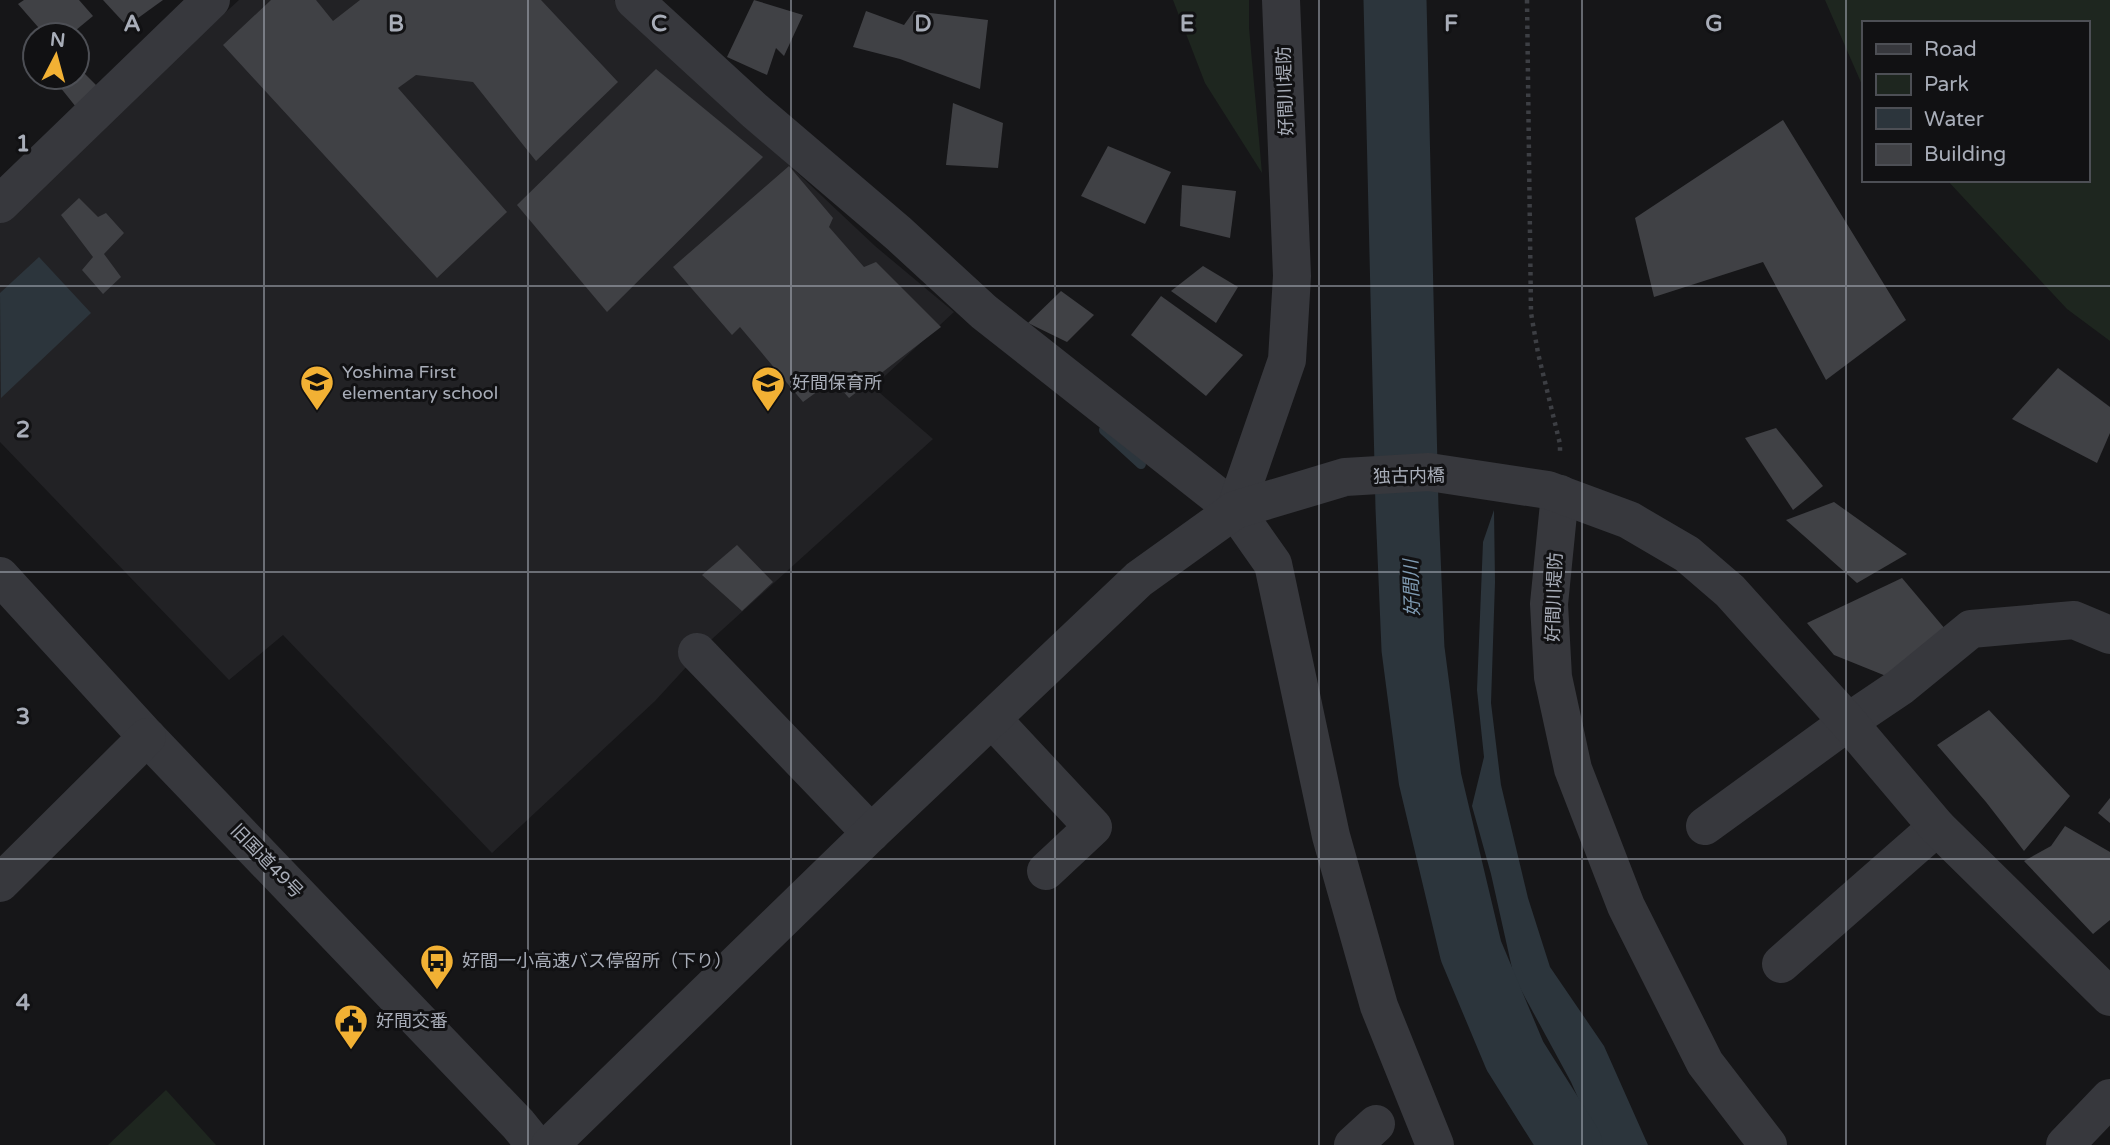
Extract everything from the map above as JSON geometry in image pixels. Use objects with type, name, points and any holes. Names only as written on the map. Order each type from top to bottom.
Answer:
[{"type":"street","points":[[634,0],[755,111],[898,233],[984,312],[1235,510],[1273,564],[1331,836],[1379,1006],[1435,1145]]},
{"type":"street","name":"好間川堤防","points":[[1235,510],[1287,360],[1293,276],[1281,0]]},
{"type":"street","points":[[0,204],[205,2]]},
{"type":"street","name":"独古内橋","points":[[550,1145],[1139,579],[1235,510],[1345,477],[1429,472],[1554,492],[1629,520],[1687,554],[1730,591],[1937,827],[2110,997]]},
{"type":"street","name":"好間川堤防","points":[[1554,492],[1549,604],[1553,677],[1573,769],[1626,906],[1704,1063],[1768,1145]]},
{"type":"street","name":"旧国道49号","points":[[0,576],[147,737],[518,1124],[535,1145]]},
{"type":"street","points":[[1705,826],[1847,722],[1900,687],[1971,629],[2074,621],[2110,635]]},
{"type":"street","points":[[697,652],[871,834]]},
{"type":"street","points":[[992,719],[1093,827],[1046,871]]},
{"type":"street","points":[[0,883],[147,737]]},
{"type":"street","points":[[1781,964],[1937,827]]},
{"type":"street","points":[[2065,1145],[2110,1098]]},
{"type":"path","points":[[1527,0],[1531,313],[1560,444],[1554,492]]},
{"type":"shaded area","name":"Yoshima First elementary school","points":[[239,0],[614,0],[875,246],[954,312],[873,387],[933,439],[712,639],[655,701],[492,853],[283,635],[229,680],[0,442],[0,218]]},
{"type":"green space","points":[[1173,0],[1249,0],[1262,173],[1205,83]]},
{"type":"green space","points":[[1825,0],[2110,0],[2110,341],[2067,309],[1949,182],[2089,182],[2089,21],[1862,21],[1862,85]]},
{"type":"green space","points":[[166,1090],[216,1145],[108,1145]]},
{"type":"water","points":[[39,257],[91,313],[1,398],[0,293]]},
{"type":"water","points":[[1494,510],[1495,582],[1491,703],[1501,785],[1528,898],[1550,967],[1604,1046],[1648,1145],[1599,1145],[1571,1082],[1514,977],[1491,874],[1472,806],[1484,757],[1477,690],[1483,542]]},
{"type":"building","points":[[24,0],[79,0],[93,16],[87,21],[33,21],[18,4]]},
{"type":"building","points":[[103,0],[163,0],[127,26]]},
{"type":"building","points":[[271,0],[316,0],[333,21],[360,0],[541,0],[618,82],[536,161],[473,82],[416,75],[398,88],[507,212],[437,278],[223,45]]},
{"type":"building","points":[[754,0],[803,15],[784,56],[776,48],[767,75],[727,57]]},
{"type":"building","points":[[866,11],[904,25],[914,11],[988,20],[980,89],[900,59],[853,47]]},
{"type":"building","points":[[656,69],[763,157],[607,312],[517,205]]},
{"type":"building","points":[[91,80],[98,87],[76,107],[63,91],[91,91]]},
{"type":"building","points":[[953,103],[1003,123],[998,168],[946,165]]},
{"type":"building","points":[[1783,120],[1906,320],[1826,380],[1763,262],[1654,297],[1635,218]]},
{"type":"building","points":[[1108,146],[1171,172],[1145,224],[1081,196]]},
{"type":"building","points":[[789,166],[833,218],[829,227],[864,267],[876,262],[941,327],[849,398],[833,380],[803,402],[740,327],[732,335],[673,267]]},
{"type":"building","points":[[1182,185],[1236,191],[1230,238],[1180,226]]},
{"type":"building","points":[[79,198],[98,217],[106,213],[124,233],[104,254],[121,277],[103,294],[82,270],[93,257],[61,215]]},
{"type":"building","points":[[1203,266],[1238,287],[1216,323],[1171,291]]},
{"type":"building","points":[[1061,291],[1094,315],[1067,342],[1028,323]]},
{"type":"building","points":[[1161,296],[1243,355],[1206,396],[1131,335]]},
{"type":"building","points":[[2058,368],[2110,407],[2110,433],[2097,463],[2012,419]]},
{"type":"building","points":[[1776,428],[1823,486],[1793,510],[1745,438]]},
{"type":"building","points":[[1834,502],[1907,554],[1857,583],[1786,520]]},
{"type":"building","points":[[737,545],[773,582],[742,611],[702,575]]},
{"type":"building","points":[[1902,578],[1951,636],[1886,676],[1834,655],[1807,623]]},
{"type":"building","points":[[1989,710],[2070,796],[2024,851],[1937,745]]},
{"type":"building","points":[[2110,798],[2110,823],[2098,813]]},
{"type":"building","points":[[2065,826],[2110,852],[2110,920],[2093,934],[2024,861],[2051,846]]},
{"type":"waterway","name":"好間川","points":[[1395,0],[1413,649],[1430,779],[1471,951],[1515,1056],[1571,1145]]},
{"type":"waterway","points":[[1104,430],[1141,464]]},
{"type":"place","name":"Yoshima First elementary school","points":[[317,412]]},
{"type":"place","name":"好間保育所","points":[[768,413]]},
{"type":"place","name":"好間一小高速バス停留所（下り）","points":[[437,991]]},
{"type":"place","name":"好間交番","points":[[351,1051]]}]
